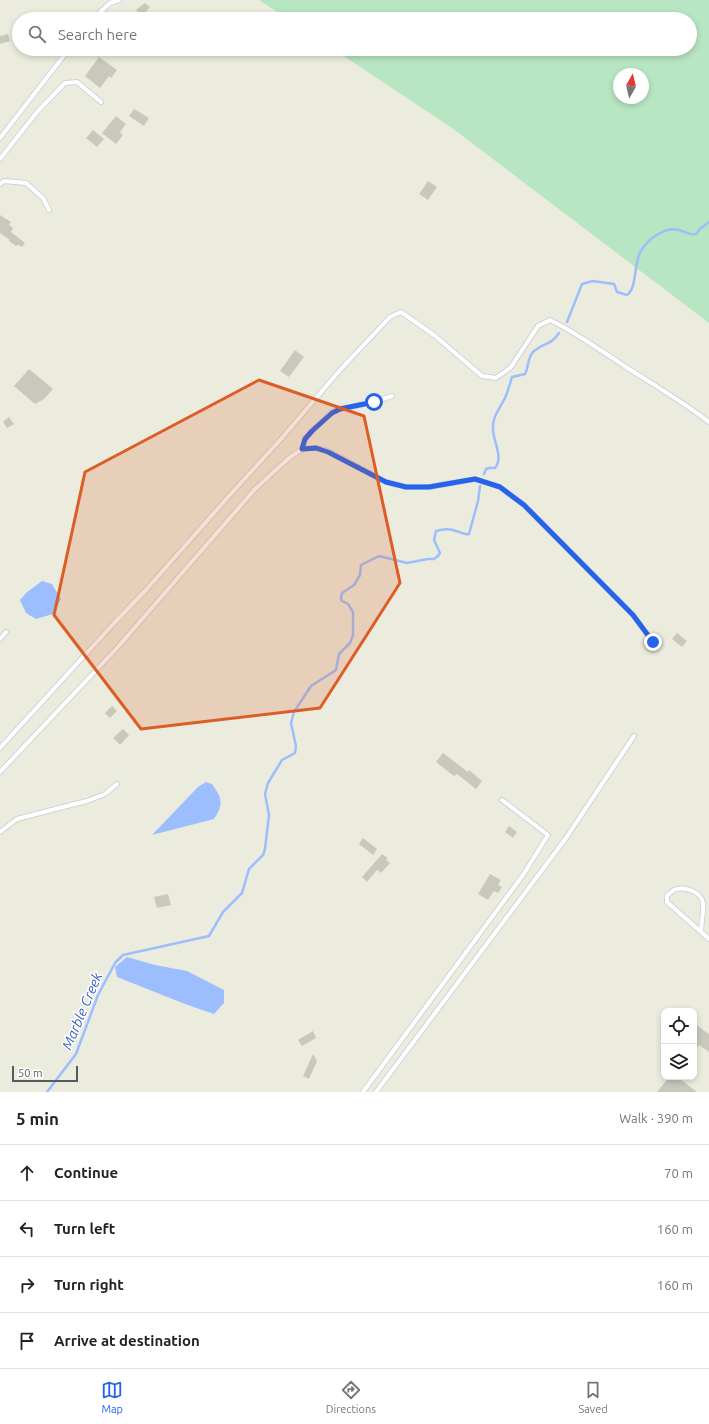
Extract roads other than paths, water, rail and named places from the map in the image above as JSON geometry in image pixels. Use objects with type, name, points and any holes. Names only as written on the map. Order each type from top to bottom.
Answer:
[{"type":"lane","points":[[100,12],[110,3],[119,0]]},
{"type":"lane","points":[[0,138],[63,56]]},
{"type":"lane","points":[[0,158],[37,112],[65,83],[76,82],[101,102]]},
{"type":"lane","points":[[0,184],[4,181],[26,183],[43,198],[49,210]]},
{"type":"lane","points":[[0,748],[104,633],[145,591],[281,439],[340,370],[390,317],[401,312],[434,335],[482,376],[496,378],[511,366],[538,326],[550,320],[583,339],[695,411],[709,422]]},
{"type":"lane","points":[[302,449],[308,435],[332,413],[340,409],[374,402],[392,396]]},
{"type":"lane","points":[[0,772],[117,648],[255,489],[289,458],[302,449],[316,448],[328,452],[386,482],[406,487],[429,487],[475,479],[500,487],[524,505],[628,610],[653,642]]},
{"type":"lane","points":[[0,639],[6,632]]},
{"type":"lane","points":[[376,1092],[566,838],[634,736]]},
{"type":"lane","points":[[0,832],[17,819],[63,806],[87,802],[105,794],[117,784]]},
{"type":"lane","points":[[364,1092],[523,875],[548,836],[502,800]]},
{"type":"lane","points":[[700,932],[703,903],[699,895],[691,890],[673,890],[667,896],[667,902],[700,932],[709,939]]},
{"type":"water","points":[[42,581],[52,584],[61,599],[53,614],[36,619],[26,613],[20,600],[26,593]]},
{"type":"water","points":[[206,782],[212,784],[220,797],[219,809],[214,819],[152,835],[198,787]]},
{"type":"water","points":[[127,957],[155,965],[187,971],[224,990],[224,1003],[214,1014],[117,977],[115,967]]},
{"type":"waterway","name":"Marble Creek","points":[[567,322],[582,284],[593,281],[614,284],[617,292],[627,295],[633,286],[639,254],[649,241],[658,234],[674,229],[689,234],[696,234],[709,222]]},
{"type":"waterway","name":"Marble Creek","points":[[484,474],[486,469],[495,468],[497,464],[498,454],[493,434],[493,425],[512,377],[525,374],[532,353],[553,340],[559,333]]},
{"type":"waterway","name":"Marble Creek","points":[[47,1092],[76,1054],[98,995],[115,963],[123,955],[209,936],[223,912],[242,893],[249,869],[263,855],[265,849],[269,815],[265,794],[268,783],[282,760],[295,753],[296,746],[291,723],[294,712],[311,686],[336,670],[339,654],[350,643],[353,635],[353,612],[348,604],[342,601],[341,598],[342,593],[354,585],[360,575],[361,565],[379,556],[407,563],[434,559],[440,553],[434,540],[436,531],[448,529],[469,534],[478,501],[480,486]]}]
